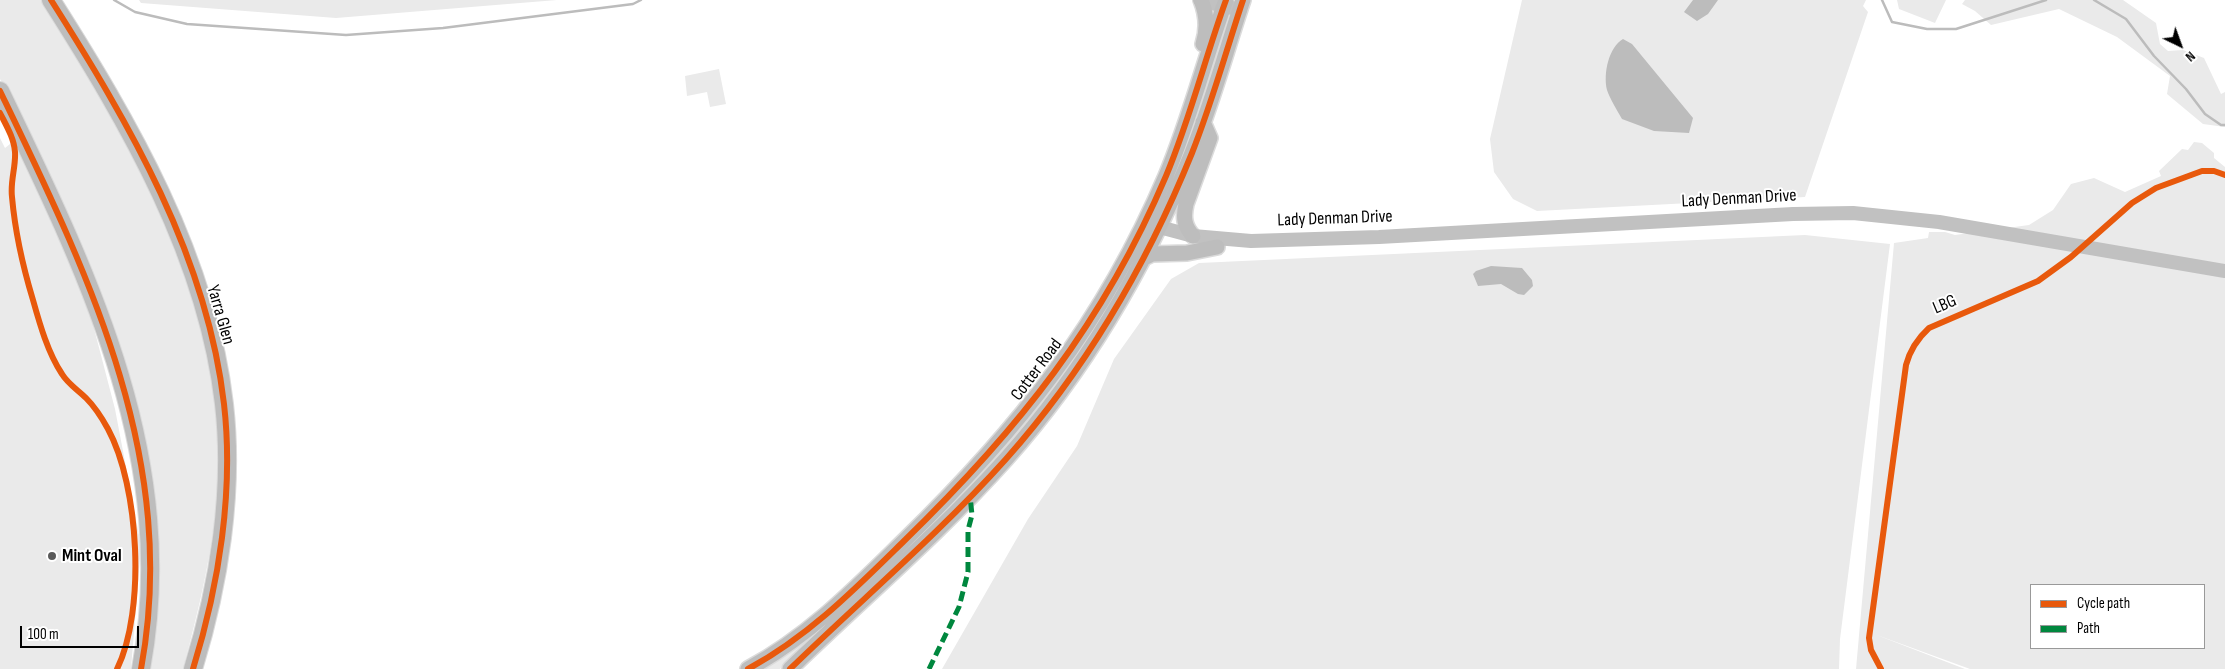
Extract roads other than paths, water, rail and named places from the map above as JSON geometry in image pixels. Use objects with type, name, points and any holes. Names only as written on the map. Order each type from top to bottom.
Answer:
[{"type":"highway","name":"Yarra Glen","points":[[51,0],[114,101],[162,196],[200,298],[219,369],[227,440],[224,513],[210,603],[194,669]]},
{"type":"highway","points":[[0,91],[83,267],[108,336],[137,441],[148,514],[150,550],[148,623],[141,669]]},
{"type":"main road","points":[[1186,120],[1185,100],[1207,28],[1205,10],[1201,0]]},
{"type":"main road","name":"Cotter Road","points":[[790,669],[924,542],[1008,457],[1074,373],[1112,315],[1144,258],[1167,174],[1186,120],[1234,3]]},
{"type":"main road","name":"Cotter Road","points":[[748,669],[785,647],[819,622],[914,531],[985,459],[1030,406],[1080,338],[1151,229],[1203,122],[1234,3]]},
{"type":"main road","points":[[1193,236],[1184,224],[1184,215],[1186,204],[1210,138],[1203,122]]},
{"type":"main road","points":[[1144,258],[1152,254],[1187,253],[1216,246]]},
{"type":"street","points":[[1201,0],[1234,3]]},
{"type":"street","name":"Lady Denman Drive","points":[[1151,229],[1193,236],[1251,240],[1379,237],[1793,214],[1853,213],[1939,222],[2225,271]]},
{"type":"street","name":"Lady Denman Drive","points":[[1151,229],[1181,243],[1216,246],[1251,240]]},
{"type":"waterway","points":[[114,0],[135,12],[187,24],[346,35],[443,28],[633,4],[641,0]]},
{"type":"waterway","points":[[1882,0],[1892,22],[1927,29],[1956,29],[2046,0]]},
{"type":"waterway","points":[[2094,0],[2126,19],[2154,56],[2186,89],[2205,114],[2221,125],[2225,125]]},
{"type":"place","name":"Mint Oval","points":[[52,556]]}]
